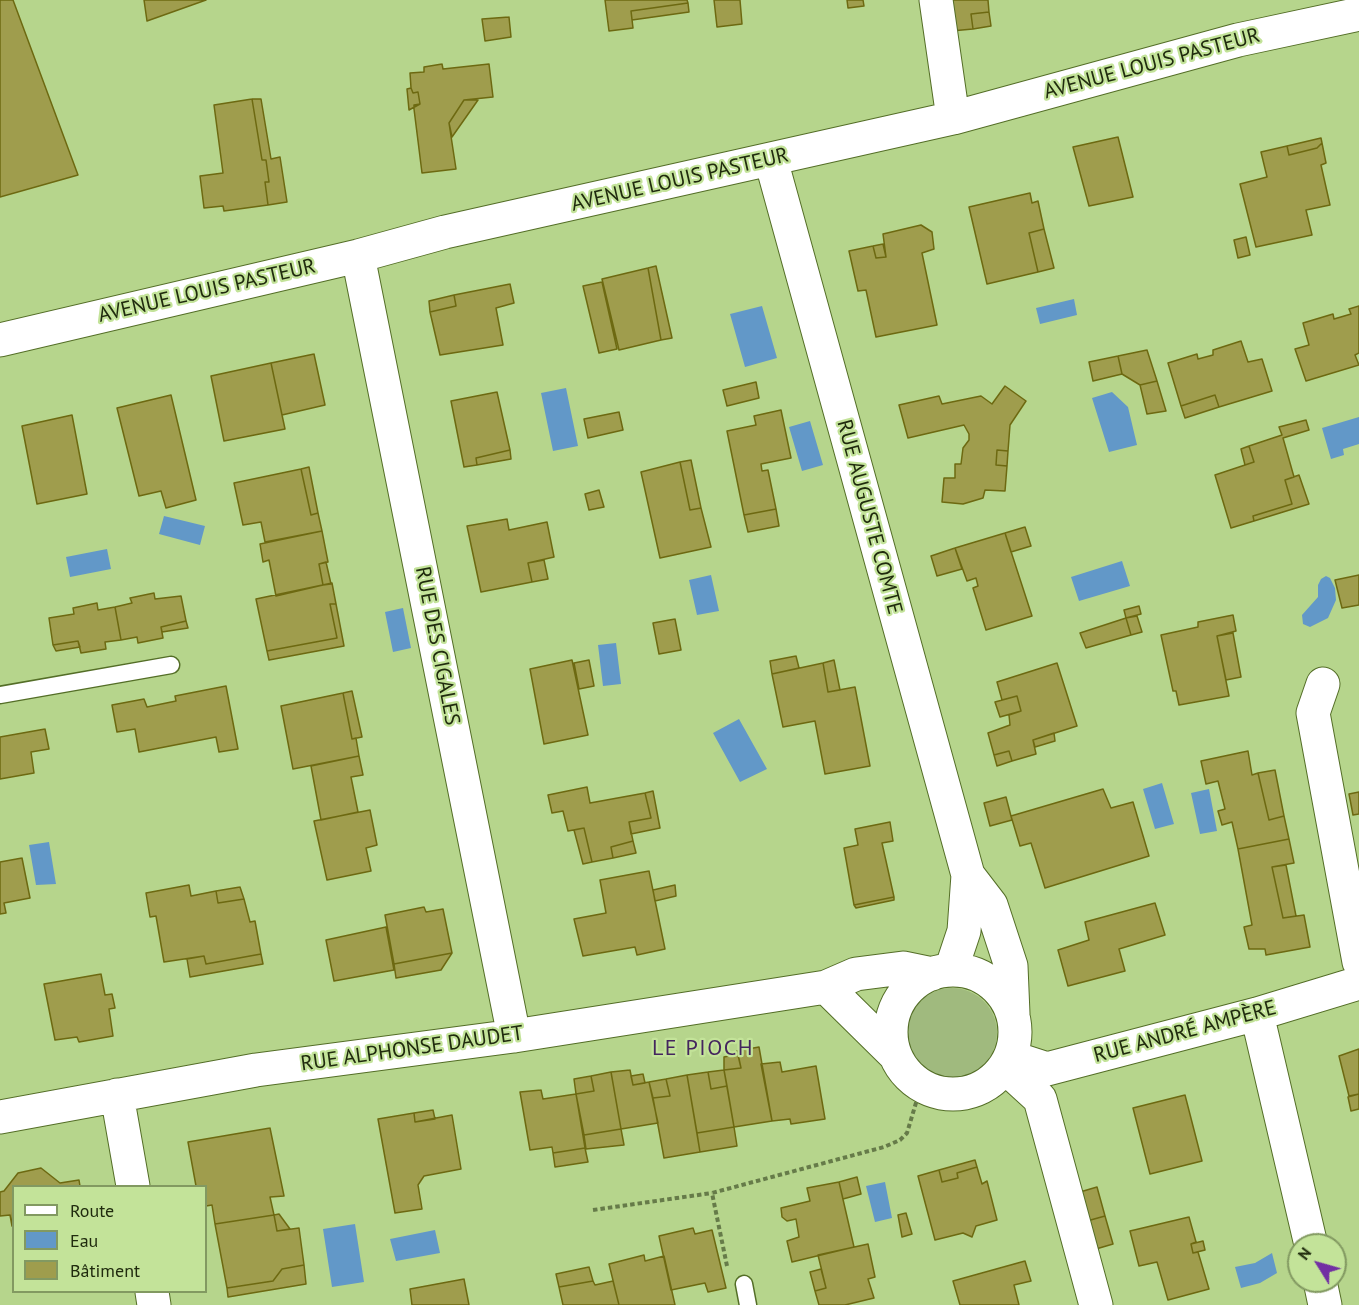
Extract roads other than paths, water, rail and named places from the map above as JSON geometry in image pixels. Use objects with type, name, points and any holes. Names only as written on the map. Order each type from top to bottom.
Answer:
[{"type":"street","points":[[936,0],[953,118]]},
{"type":"street","name":"AVENUE LOUIS PASTEUR","points":[[0,340],[358,256],[445,232],[953,118],[1238,40],[1359,14]]},
{"type":"street","name":"RUE AUGUSTE COMTE","points":[[771,160],[968,875],[964,931],[941,972]]},
{"type":"street","name":"RUE DES CIGALES","points":[[358,256],[514,1036]]},
{"type":"street","points":[[1323,684],[1313,713],[1359,962]]},
{"type":"street","name":"RUE AUGUSTE COMTE","points":[[968,875],[991,905],[1011,966],[1013,1014]]},
{"type":"street","name":"RUE ALPHONSE DAUDET","points":[[0,1117],[256,1070],[514,1036],[826,987],[856,974],[903,968],[941,972]]},
{"type":"street","points":[[826,987],[895,1055],[905,1072],[921,1086],[938,1093],[957,1095],[976,1091],[992,1081],[1008,1062],[1015,1043],[1013,1014],[1004,996],[990,982],[972,973],[941,972],[914,984],[901,998],[893,1016],[891,1035],[895,1055]]},
{"type":"street","name":"RUE ANDRÉ AMPÈRE","points":[[1008,1062],[1047,1069],[1257,1014],[1359,983]]},
{"type":"street","points":[[1257,1014],[1308,1233]]},
{"type":"street","points":[[1008,1062],[1040,1098],[1096,1305]]},
{"type":"street","points":[[117,1095],[133,1185]]},
{"type":"lane","points":[[0,694],[171,665]]},
{"type":"lane","points":[[744,1284],[748,1305]]},
{"type":"water","points":[[1074,299],[1077,315],[1040,324],[1036,308]]},
{"type":"water","points":[[762,306],[777,358],[745,367],[730,314]]},
{"type":"water","points":[[566,388],[578,446],[553,451],[541,393]]},
{"type":"water","points":[[1112,392],[1128,407],[1137,445],[1109,452],[1092,398]]},
{"type":"water","points":[[1359,417],[1359,444],[1343,449],[1344,455],[1331,459],[1322,428]]},
{"type":"water","points":[[810,421],[823,465],[802,471],[789,427]]},
{"type":"water","points":[[164,516],[205,526],[200,545],[159,534]]},
{"type":"water","points":[[107,549],[111,569],[70,577],[66,557]]},
{"type":"water","points":[[1122,561],[1130,586],[1079,601],[1071,577]]},
{"type":"water","points":[[711,575],[719,611],[697,615],[689,580]]},
{"type":"water","points":[[1326,576],[1330,578],[1335,588],[1336,600],[1328,618],[1310,627],[1303,624],[1302,615],[1318,597],[1318,585]]},
{"type":"water","points":[[403,608],[411,648],[393,652],[385,612]]},
{"type":"water","points":[[616,643],[621,684],[603,686],[598,645]]},
{"type":"water","points":[[739,719],[767,769],[740,782],[713,733]]},
{"type":"water","points":[[1162,783],[1174,824],[1155,829],[1143,789]]},
{"type":"water","points":[[1209,789],[1217,831],[1200,834],[1191,793]]},
{"type":"water","points":[[49,842],[56,884],[36,885],[29,845]]},
{"type":"water","points":[[885,1182],[892,1218],[875,1222],[866,1186]]},
{"type":"water","points":[[355,1224],[364,1282],[332,1287],[323,1229]]},
{"type":"water","points":[[435,1230],[440,1253],[396,1261],[390,1239]]},
{"type":"water","points":[[1272,1253],[1277,1273],[1260,1283],[1241,1288],[1235,1267],[1255,1263]]},
{"type":"district","name":"LE PIOCH","points":[[703,1049]]}]
